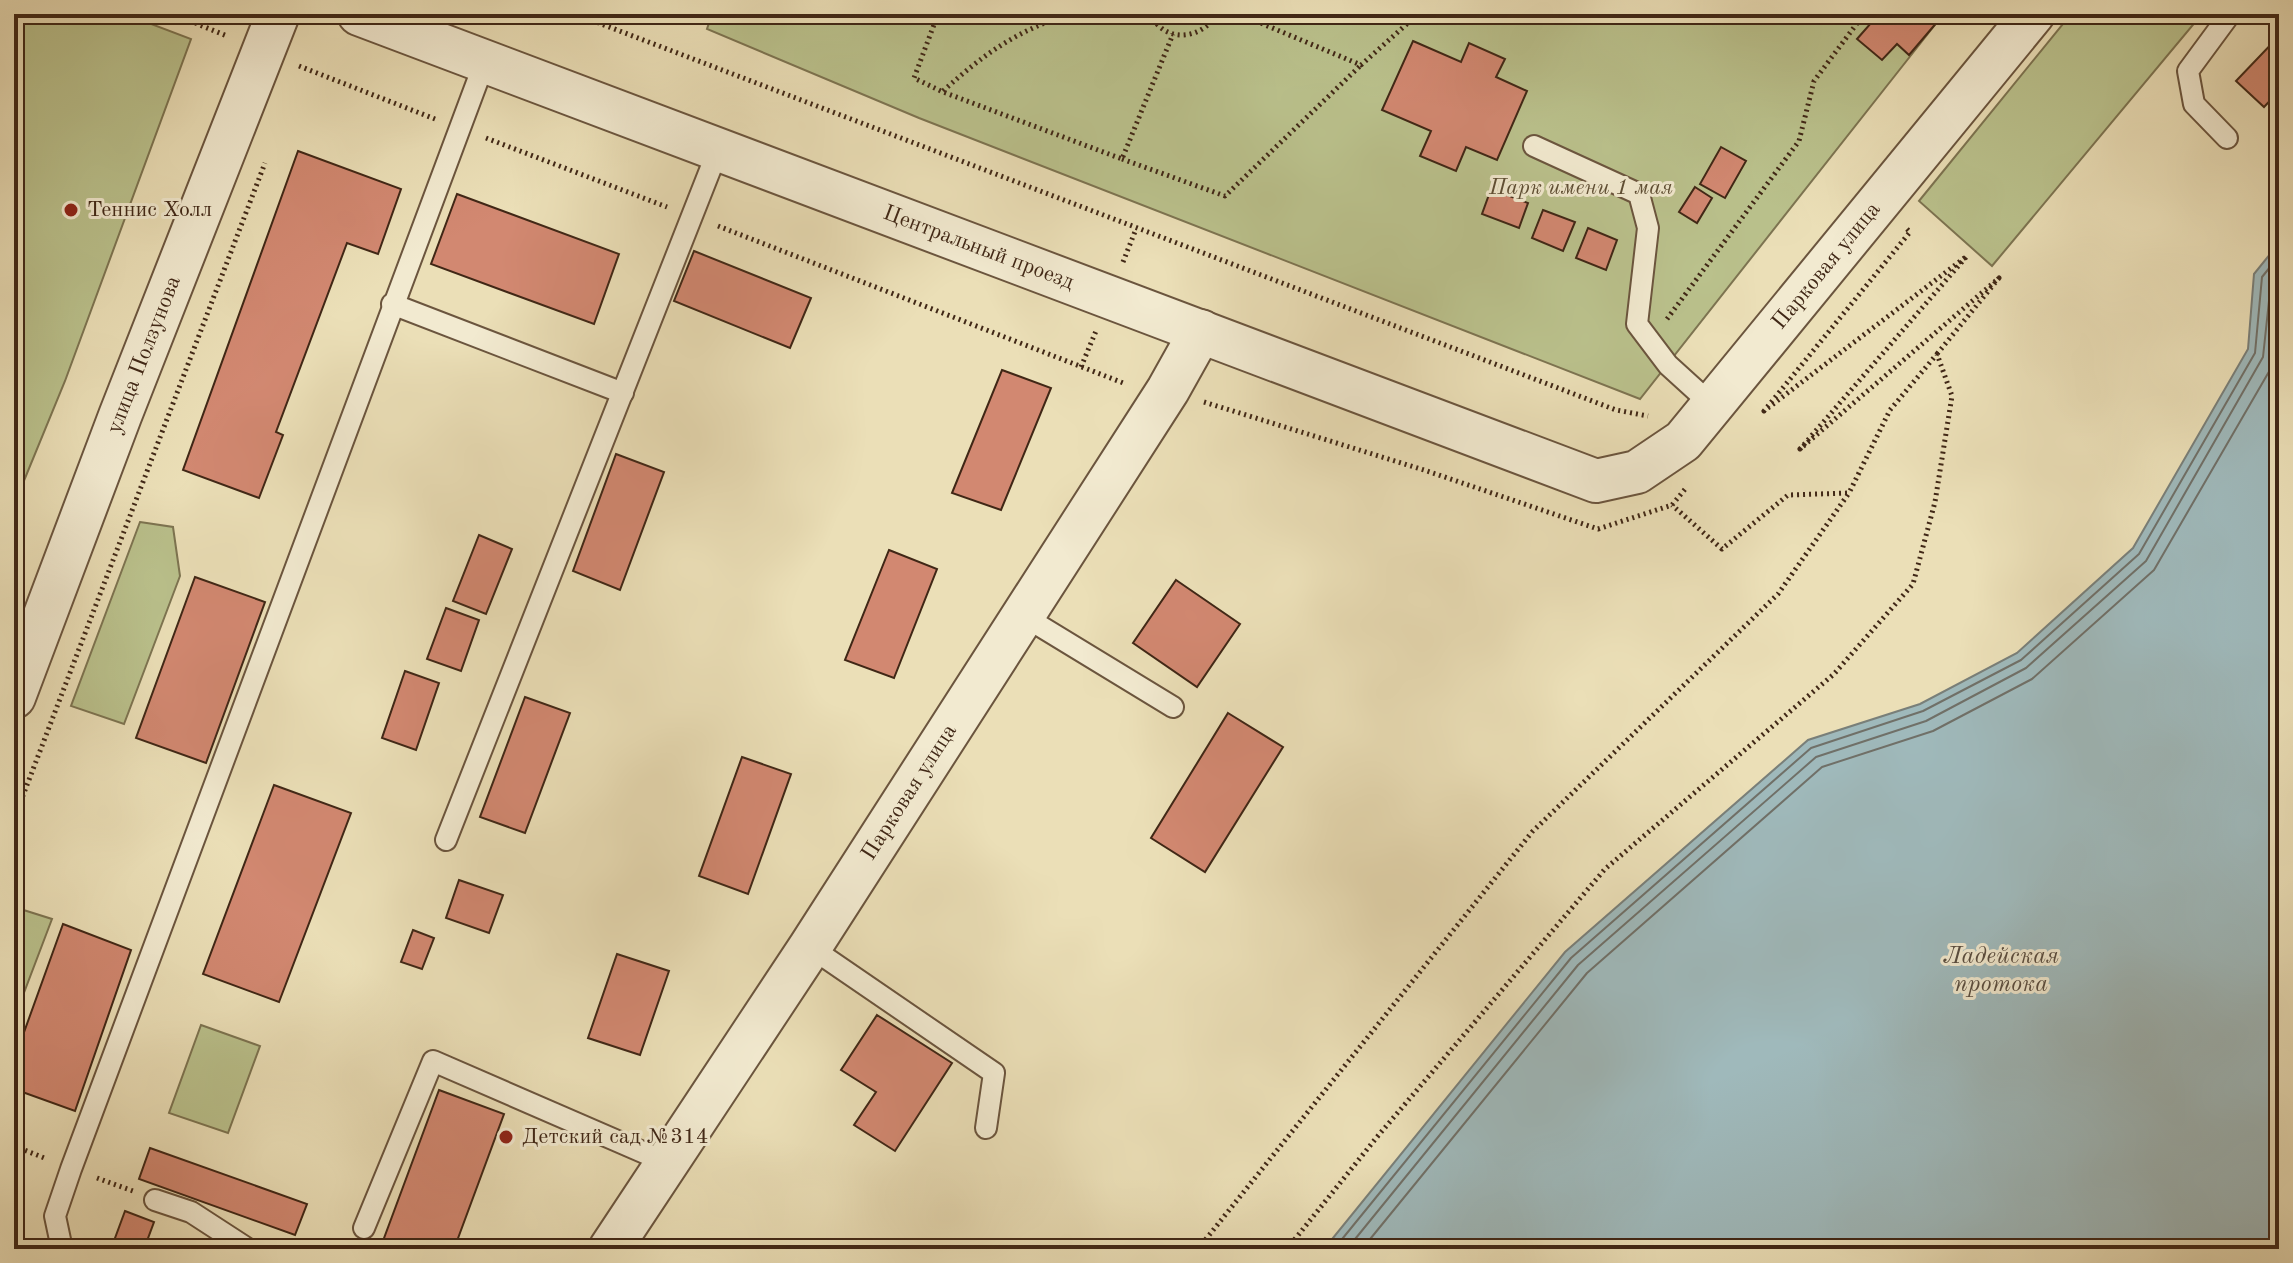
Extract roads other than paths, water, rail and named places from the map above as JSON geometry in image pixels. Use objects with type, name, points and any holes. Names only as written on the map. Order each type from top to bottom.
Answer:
[{"type":"street","name":"Центральный проезд","points":[[359,14],[1596,481]]},
{"type":"street","name":"Парковая улица","points":[[1596,481],[1637,472],[1683,441],[2033,14]]},
{"type":"street","name":"улица Ползунова","points":[[14,697],[120,416],[281,44]]},
{"type":"street","name":"Парковая улица","points":[[610,1249],[810,947],[1168,390],[1201,331]]},
{"type":"lane","points":[[2227,138],[2194,104],[2188,71],[2230,14]]},
{"type":"lane","points":[[62,1249],[55,1216],[67,1181],[485,61]]},
{"type":"lane","points":[[1534,146],[1639,194],[1648,228],[1637,324],[1677,374],[1712,405]]},
{"type":"lane","points":[[446,840],[718,150]]},
{"type":"lane","points":[[392,304],[623,393]]},
{"type":"lane","points":[[1022,615],[1173,707]]},
{"type":"lane","points":[[810,947],[994,1073],[986,1128]]},
{"type":"lane","points":[[364,1228],[433,1061],[668,1163]]},
{"type":"lane","points":[[155,1200],[191,1212],[248,1249]]},
{"type":"water","name":"Ладейская протока","points":[[2279,243],[2279,1249],[1324,1249],[1565,952],[1808,740],[1920,704],[2017,653],[2133,548],[2248,349],[2254,274]]},
{"type":"place","name":"Теннис Холл","points":[[71,210]]},
{"type":"place","name":"Детский сад №314","points":[[506,1137]]},
{"type":"park label","name":"Парк имени 1 мая","points":[[1581,188]]}]
